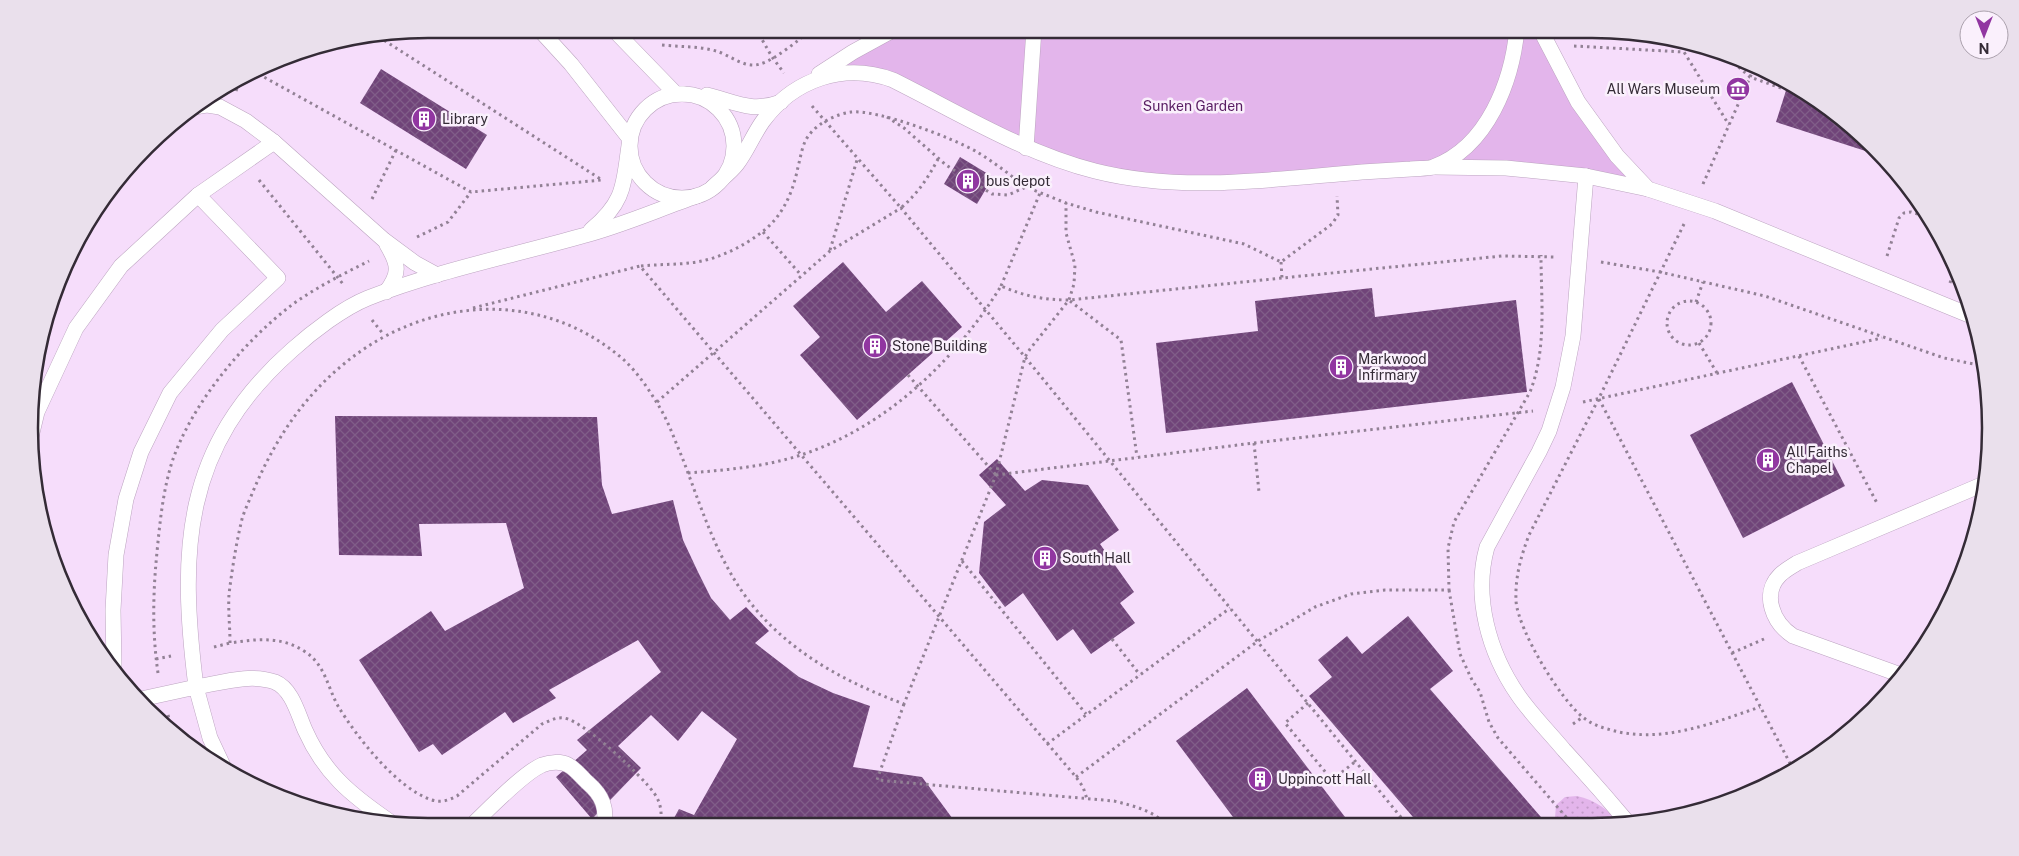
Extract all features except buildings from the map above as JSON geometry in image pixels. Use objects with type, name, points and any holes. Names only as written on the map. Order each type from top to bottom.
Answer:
[{"type":"lane","points":[[547,38],[571,64],[630,139],[630,156],[637,172],[648,185],[663,194],[679,198],[697,196]]},
{"type":"lane","points":[[219,758],[210,738],[196,687],[188,614],[187,577],[192,522],[203,476],[222,434],[271,369],[317,328],[359,303],[437,274],[585,236],[697,196],[712,188],[725,176],[732,161],[734,144],[731,127],[722,112],[709,101],[693,95],[676,94],[622,38]]},
{"type":"lane","points":[[712,188],[736,165],[764,121],[782,102],[853,52],[879,38]]},
{"type":"lane","points":[[1026,148],[1033,38]]},
{"type":"lane","points":[[1432,167],[1465,147],[1488,120],[1507,78],[1515,50],[1516,38]]},
{"type":"lane","points":[[1544,38],[1578,102],[1617,156],[1648,189]]},
{"type":"lane","points":[[797,90],[818,78],[842,72],[855,71],[878,74],[1026,148],[1057,160],[1096,171],[1152,181],[1234,181],[1432,167],[1506,168],[1586,176],[1648,189],[1715,211],[1964,313]]},
{"type":"lane","points":[[585,236],[606,218],[617,204],[623,188],[630,139],[635,122],[645,109],[659,99],[676,94],[698,94],[751,108],[767,107],[782,102]]},
{"type":"lane","points":[[208,105],[220,107],[246,121],[274,142],[384,240],[415,263],[437,274]]},
{"type":"lane","points":[[38,410],[76,328],[121,266],[198,195],[274,142]]},
{"type":"lane","points":[[1586,176],[1573,336],[1564,387],[1549,431],[1539,452],[1487,547],[1484,558],[1482,594],[1488,633],[1496,656],[1517,693],[1624,817]]},
{"type":"lane","points":[[114,660],[113,610],[116,555],[126,499],[141,452],[170,393],[222,330],[278,278],[198,195]]},
{"type":"lane","points":[[384,240],[396,260],[397,271],[394,282],[386,292]]},
{"type":"lane","points":[[1895,673],[1793,636],[1784,630],[1775,619],[1771,605],[1772,588],[1780,575],[1796,563],[1977,487]]},
{"type":"lane","points":[[146,698],[196,687],[248,679],[267,680],[284,687],[321,762],[357,800],[380,815]]},
{"type":"lane","points":[[480,818],[528,774],[541,765],[550,763],[568,765],[594,788],[605,805],[606,818]]},
{"type":"path","points":[[761,38],[772,57],[797,90],[901,208],[986,310],[1402,818]]},
{"type":"path","points":[[658,44],[701,47],[752,65],[761,64],[799,38]]},
{"type":"path","points":[[261,75],[471,192],[602,180],[384,40]]},
{"type":"path","points":[[1548,45],[1684,52],[1729,126]]},
{"type":"path","points":[[1736,65],[1750,78],[1781,88]]},
{"type":"path","points":[[1753,73],[1694,204],[1599,398],[1529,534],[1516,579],[1516,603],[1524,632],[1544,667],[1572,706],[1583,718],[1596,726],[1644,735],[1667,734],[1695,728],[1760,707]]},
{"type":"path","points":[[228,111],[237,88]]},
{"type":"path","points":[[660,818],[661,807],[655,794],[632,770],[586,728],[574,721],[563,718],[552,719],[542,724],[458,796],[445,801],[432,800],[408,786],[389,770],[366,746],[337,703],[329,682],[318,663],[306,652],[291,644],[272,639],[255,639],[230,643],[229,598],[243,517],[260,475],[281,433],[304,402],[330,375],[359,352],[384,336],[415,323],[640,266],[698,262],[721,256],[763,232],[777,216],[788,200],[795,182],[803,146],[808,135],[816,127],[836,115],[852,112],[871,113],[887,117],[950,139],[976,152],[1026,187],[1066,203],[1096,212],[1244,244],[1281,262]]},
{"type":"path","points":[[887,117],[904,128],[938,159],[992,194],[1008,195],[1026,187]]},
{"type":"path","points":[[362,220],[396,150]]},
{"type":"path","points":[[657,402],[830,251],[901,208],[922,188],[938,159]]},
{"type":"path","points":[[830,251],[857,160]]},
{"type":"path","points":[[245,163],[384,336]]},
{"type":"path","points":[[1281,262],[1336,219],[1338,210],[1335,174]]},
{"type":"path","points":[[688,472],[730,470],[801,455],[838,439],[880,416],[919,387],[955,349],[986,310],[1001,286],[1040,193]]},
{"type":"path","points":[[1066,203],[1066,233],[1075,265],[1074,284],[1069,300],[1025,357],[996,474],[904,704],[877,780],[1114,801],[1142,808],[1159,818]]},
{"type":"path","points":[[1880,279],[1899,218],[1904,212],[1918,214]]},
{"type":"path","points":[[763,232],[801,275]]},
{"type":"path","points":[[1541,255],[1541,348],[1535,378],[1530,392],[1454,522],[1448,548],[1449,590],[1460,654],[1480,692],[1489,722],[1498,738],[1567,818]]},
{"type":"path","points":[[1001,286],[1020,295],[1069,300],[1502,256],[1541,255],[1660,272],[1765,296],[1944,358],[1976,364]]},
{"type":"path","points":[[1281,262],[1282,278]]},
{"type":"path","points":[[640,266],[1076,777],[1083,787],[1087,799]]},
{"type":"path","points":[[1696,302],[1703,282]]},
{"type":"path","points":[[1069,300],[1121,340],[1137,457]]},
{"type":"path","points":[[1682,302],[1696,302],[1703,305],[1711,318],[1709,332],[1699,342],[1692,345],[1678,342],[1668,332],[1667,324],[1670,310],[1675,305],[1682,302]]},
{"type":"path","points":[[465,310],[501,308],[533,312],[576,328],[625,361],[662,410],[715,541],[739,586],[772,626],[804,655],[831,672],[868,691],[904,704]]},
{"type":"path","points":[[1699,342],[1717,373]]},
{"type":"path","points":[[1799,356],[1888,524]]},
{"type":"path","points":[[908,375],[996,474]]},
{"type":"path","points":[[1599,398],[1790,764]]},
{"type":"path","points":[[996,474],[1254,443],[1260,492]]},
{"type":"path","points":[[962,561],[1086,714]]},
{"type":"path","points":[[1076,777],[1258,641],[1314,607],[1351,594],[1386,590],[1449,590]]},
{"type":"path","points":[[1046,744],[1230,608]]},
{"type":"path","points":[[1732,654],[1784,630]]},
{"type":"path","points":[[1112,639],[1140,675]]},
{"type":"path","points":[[1308,703],[1285,724],[1332,780],[1356,761]]},
{"type":"green space","name":"Sunken Garden","points":[[881,38],[1545,38],[1578,102],[1648,189],[1506,168],[1233,181],[1096,171],[893,80],[822,72]]},
{"type":"green space","points":[[1577,796],[1590,800],[1601,806],[1615,818],[1555,818],[1556,805],[1565,797]]},
{"type":"place","name":"All Wars Museum","points":[[1738,89]]},
{"type":"place","name":"Library","points":[[424,119]]},
{"type":"place","name":"bus depot","points":[[968,181]]},
{"type":"place","name":"Stone Building","points":[[875,346]]},
{"type":"place","name":"Markwood Infirmary","points":[[1341,367]]},
{"type":"place","name":"All Faiths Chapel","points":[[1768,460]]},
{"type":"place","name":"South Hall","points":[[1045,558]]},
{"type":"place","name":"Uppincott Hall","points":[[1260,779]]}]
